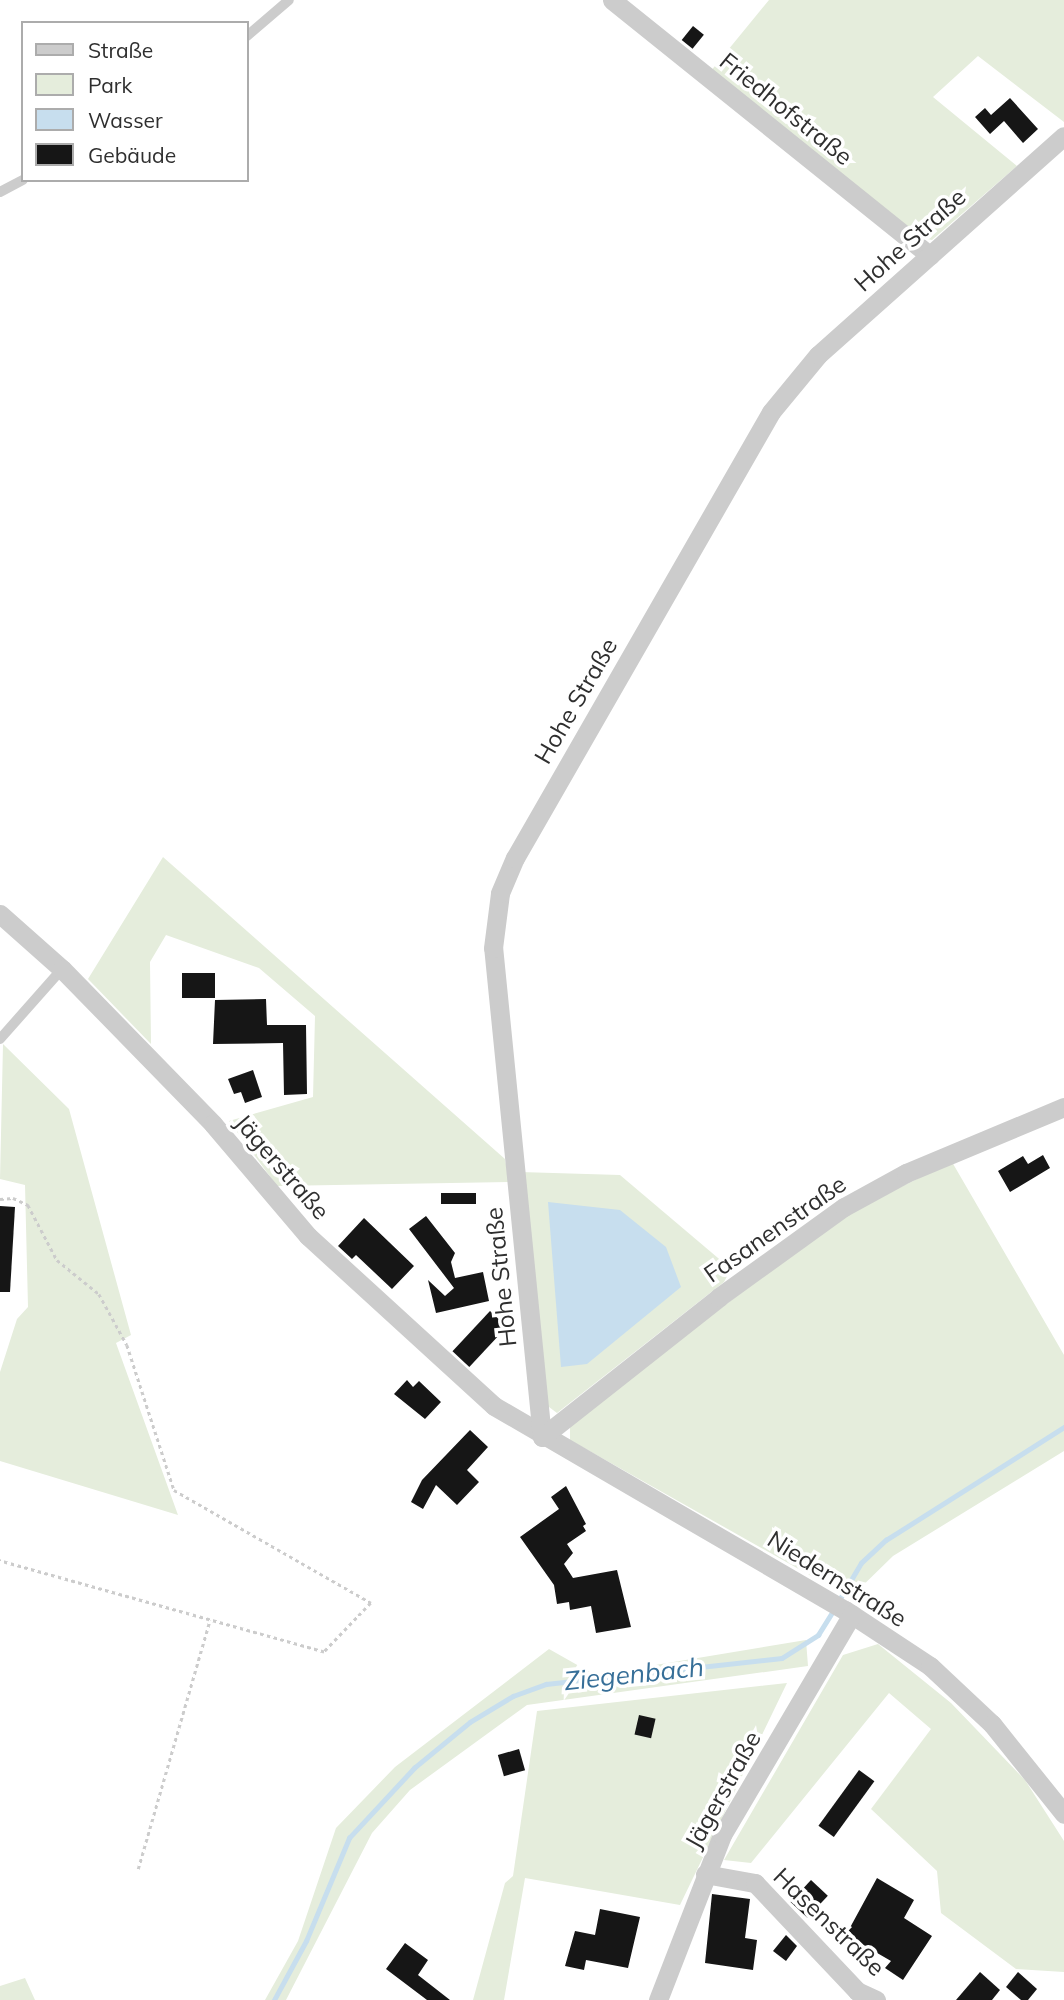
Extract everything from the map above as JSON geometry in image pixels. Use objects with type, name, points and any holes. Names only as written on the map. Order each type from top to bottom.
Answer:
[{"type":"street","name":"Friedhofstraße","points":[[612,0],[930,256]]},
{"type":"street","name":"Hohe Straße","points":[[542,1437],[494,948],[500,893],[514,858],[771,412],[818,355],[1064,136]]},
{"type":"street","name":"Jägerstraße","points":[[0,914],[62,968],[213,1124],[308,1236],[494,1406],[542,1437]]},
{"type":"street","name":"Fasanenstraße","points":[[542,1437],[719,1297],[844,1207],[906,1173],[1064,1107]]},
{"type":"street","name":"Niedernstraße","points":[[542,1437],[849,1612],[930,1666],[992,1724],[1064,1814]]},
{"type":"street","name":"Jägerstraße","points":[[658,2000],[722,1835],[849,1612]]},
{"type":"street","name":"Hasenstraße","points":[[705,1874],[755,1882],[857,1991],[876,2000]]},
{"type":"lane","points":[[248,35],[289,0]]},
{"type":"lane","points":[[0,192],[21,181]]},
{"type":"lane","points":[[0,1039],[62,968]]},
{"type":"path","points":[[0,1199],[13,1198],[28,1205],[57,1260],[99,1294],[127,1345],[173,1490],[371,1603],[324,1652],[0,1561]]},
{"type":"path","points":[[138,1869],[210,1620]]},
{"type":"green space","points":[[769,0],[1064,0],[1064,122],[978,56],[933,97],[1017,166],[932,240],[917,237],[710,72]]},
{"type":"green space","points":[[163,857],[505,1159],[509,1182],[277,1186],[229,1121],[313,1097],[315,1016],[259,968],[166,935],[150,962],[151,1044],[88,979]]},
{"type":"green space","points":[[3,1044],[69,1109],[131,1335],[116,1343],[178,1515],[0,1461],[0,1372],[17,1319],[28,1307],[25,1185],[0,1179]]},
{"type":"green space","points":[[952,1162],[1064,1355],[1064,1451],[893,1556],[850,1598],[570,1440],[570,1422],[847,1213]]},
{"type":"green space","points":[[520,1172],[620,1175],[731,1269],[724,1282],[557,1413],[545,1404]]},
{"type":"green space","points":[[806,1640],[808,1666],[527,1705],[410,1790],[372,1833],[286,2000],[265,2000],[298,1941],[336,1828],[395,1767],[549,1649],[595,1675]]},
{"type":"green space","points":[[878,1644],[951,1703],[1025,1780],[1064,1841],[1064,1972],[1016,1969],[941,1913],[937,1871],[871,1809],[931,1729],[889,1693],[751,1863],[724,1860],[843,1655]]},
{"type":"green space","points":[[787,1683],[680,1905],[525,1878],[504,2000],[473,2000],[505,1883],[513,1876],[537,1711]]},
{"type":"green space","points":[[25,1978],[35,2000],[0,2000],[0,1986]]},
{"type":"water","points":[[548,1202],[620,1210],[666,1247],[681,1287],[587,1364],[561,1367]]},
{"type":"building","points":[[693,26],[704,35],[693,49],[682,40]]},
{"type":"building","points":[[1010,98],[1038,129],[1023,143],[1004,121],[990,134],[975,117],[985,108],[991,115]]},
{"type":"building","points":[[182,973],[215,973],[215,998],[182,998]]},
{"type":"building","points":[[266,999],[267,1025],[306,1025],[307,1094],[284,1095],[283,1043],[213,1044],[215,1000]]},
{"type":"building","points":[[253,1070],[262,1097],[245,1103],[241,1092],[234,1094],[228,1079]]},
{"type":"building","points":[[1043,1155],[1050,1168],[1010,1192],[998,1171],[1023,1156],[1028,1164]]},
{"type":"building","points":[[441,1193],[476,1193],[476,1204],[441,1204]]},
{"type":"building","points":[[0,1206],[15,1207],[10,1292],[0,1292]]},
{"type":"building","points":[[426,1216],[455,1253],[451,1262],[455,1278],[483,1272],[489,1301],[436,1313],[428,1280],[445,1296],[454,1288],[409,1229]]},
{"type":"building","points":[[364,1218],[414,1266],[392,1289],[356,1255],[352,1259],[338,1246]]},
{"type":"building","points":[[490,1311],[507,1327],[469,1367],[452,1351]]},
{"type":"building","points":[[407,1380],[413,1387],[419,1381],[441,1402],[425,1419],[394,1394]]},
{"type":"building","points":[[470,1430],[488,1447],[467,1470],[479,1482],[457,1505],[436,1485],[423,1509],[411,1502],[422,1480]]},
{"type":"building","points":[[566,1486],[586,1524],[583,1526],[586,1531],[567,1544],[573,1553],[564,1564],[573,1578],[617,1570],[631,1627],[596,1633],[591,1606],[570,1610],[569,1602],[557,1604],[554,1585],[520,1537],[559,1509],[551,1497]]},
{"type":"building","points":[[639,1715],[656,1719],[651,1738],[635,1734]]},
{"type":"building","points":[[519,1749],[525,1770],[504,1776],[498,1755]]},
{"type":"building","points":[[859,1770],[874,1781],[834,1837],[818,1826]]},
{"type":"building","points":[[877,1878],[914,1900],[904,1918],[932,1936],[903,1980],[885,1968],[891,1961],[846,1935]]},
{"type":"building","points":[[811,1880],[828,1896],[807,1918],[791,1902]]},
{"type":"building","points":[[712,1894],[750,1899],[745,1938],[757,1940],[753,1970],[705,1963]]},
{"type":"building","points":[[600,1909],[640,1917],[628,1968],[586,1960],[584,1970],[565,1966],[575,1931],[595,1935]]},
{"type":"building","points":[[786,1935],[797,1946],[786,1961],[773,1951]]},
{"type":"building","points":[[405,1943],[428,1960],[418,1975],[450,2000],[427,2000],[386,1969]]},
{"type":"building","points":[[980,1972],[1000,1990],[992,2000],[956,2000]]},
{"type":"building","points":[[1018,1972],[1037,1989],[1028,2000],[1021,2000],[1006,1987]]},
{"type":"waterway","name":"Ziegenbach","points":[[838,1602],[861,1563],[886,1540],[1064,1427]]},
{"type":"waterway","name":"Ziegenbach","points":[[274,2000],[306,1941],[349,1838],[414,1768],[470,1722],[513,1696],[546,1684],[782,1658],[818,1635],[834,1609]]}]
